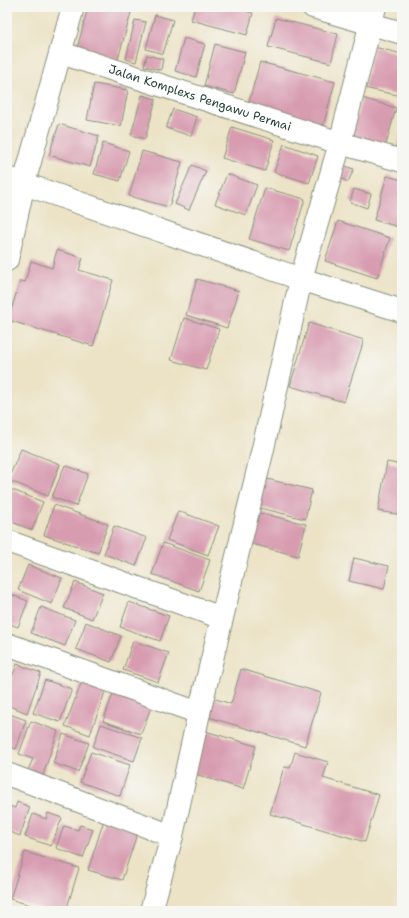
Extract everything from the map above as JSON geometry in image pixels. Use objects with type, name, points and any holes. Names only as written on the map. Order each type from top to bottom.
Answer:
[{"type":"street","points":[[7,260],[16,181],[61,53],[73,7]]},
{"type":"street","points":[[313,7],[372,16],[402,33]]},
{"type":"street","points":[[151,911],[172,836],[199,713],[262,453],[301,279],[340,142],[372,16]]},
{"type":"street","name":"Jalan Komplexs Pengawu Permai","points":[[61,53],[402,161]]},
{"type":"street","points":[[16,181],[301,279],[402,311]]},
{"type":"street","points":[[7,541],[222,618]]},
{"type":"street","points":[[7,644],[199,713]]},
{"type":"street","points":[[7,774],[172,836]]},
{"type":"building","points":[[88,7],[107,7],[131,13],[118,59],[77,49]]},
{"type":"building","points":[[195,7],[229,7],[253,13],[247,35],[191,20]]},
{"type":"building","points":[[155,15],[173,20],[163,54],[146,49]]},
{"type":"building","points":[[276,18],[338,34],[331,63],[268,47]]},
{"type":"building","points":[[135,20],[146,22],[136,62],[126,59]]},
{"type":"building","points":[[184,38],[205,44],[196,77],[175,71]]},
{"type":"building","points":[[215,44],[245,52],[234,94],[204,86]]},
{"type":"building","points":[[374,47],[402,54],[402,96],[364,88]]},
{"type":"building","points":[[147,55],[163,59],[161,70],[144,66]]},
{"type":"building","points":[[260,62],[335,82],[322,130],[247,109]]},
{"type":"building","points":[[94,84],[128,90],[121,126],[87,120]]},
{"type":"building","points":[[142,95],[156,99],[145,139],[131,135]]},
{"type":"building","points":[[362,98],[396,108],[385,148],[350,139]]},
{"type":"building","points":[[173,109],[197,117],[191,136],[166,128]]},
{"type":"building","points":[[59,124],[99,136],[90,167],[49,155]]},
{"type":"building","points":[[232,127],[274,140],[265,171],[222,158]]},
{"type":"building","points":[[402,128],[402,152],[396,150]]},
{"type":"building","points":[[103,143],[129,151],[120,181],[94,174]]},
{"type":"building","points":[[284,144],[318,156],[309,183],[274,172]]},
{"type":"building","points":[[142,151],[182,162],[169,207],[129,196]]},
{"type":"building","points":[[192,165],[206,171],[189,210],[175,204]]},
{"type":"building","points":[[345,166],[354,169],[348,182],[339,178]]},
{"type":"building","points":[[227,174],[257,185],[246,215],[215,204]]},
{"type":"building","points":[[387,176],[402,180],[402,228],[374,220]]},
{"type":"building","points":[[265,188],[305,199],[289,251],[249,239]]},
{"type":"building","points":[[354,189],[371,194],[367,208],[350,202]]},
{"type":"building","points":[[338,221],[390,238],[377,278],[325,261]]},
{"type":"building","points":[[57,250],[83,258],[79,270],[113,280],[93,346],[8,320],[20,281],[25,282],[31,261],[52,268]]},
{"type":"building","points":[[197,279],[239,291],[227,328],[186,315]]},
{"type":"building","points":[[184,318],[219,329],[206,370],[171,360]]},
{"type":"building","points":[[309,323],[364,340],[344,402],[290,386]]},
{"type":"building","points":[[21,449],[60,464],[48,496],[8,480]]},
{"type":"building","points":[[387,462],[402,465],[402,515],[378,511]]},
{"type":"building","points":[[65,465],[88,474],[76,506],[52,497]]},
{"type":"building","points":[[263,478],[312,490],[305,519],[252,506]]},
{"type":"building","points":[[10,489],[43,502],[32,530],[7,520],[7,495]]},
{"type":"building","points":[[54,505],[108,524],[98,553],[44,535]]},
{"type":"building","points":[[178,511],[219,526],[208,555],[167,540]]},
{"type":"building","points":[[251,511],[306,524],[298,556],[248,543]]},
{"type":"building","points":[[114,526],[147,538],[136,566],[104,554]]},
{"type":"building","points":[[163,543],[210,560],[199,591],[152,574]]},
{"type":"building","points":[[354,558],[389,566],[384,589],[349,581]]},
{"type":"building","points":[[28,565],[62,578],[52,604],[18,590]]},
{"type":"building","points":[[75,582],[103,593],[92,619],[64,608]]},
{"type":"building","points":[[7,593],[28,601],[18,627],[7,623]]},
{"type":"building","points":[[129,602],[169,616],[160,641],[120,627]]},
{"type":"building","points":[[41,607],[75,620],[65,646],[31,633]]},
{"type":"building","points":[[86,622],[121,636],[111,662],[76,649]]},
{"type":"building","points":[[133,641],[169,653],[158,682],[123,670]]},
{"type":"building","points":[[17,664],[41,673],[27,713],[7,705],[7,691]]},
{"type":"building","points":[[241,669],[321,693],[305,746],[205,716],[210,697],[231,704]]},
{"type":"building","points":[[45,680],[72,689],[60,722],[33,713]]},
{"type":"building","points":[[82,681],[106,689],[90,735],[65,726]]},
{"type":"building","points":[[113,694],[151,707],[141,734],[103,721]]},
{"type":"building","points":[[7,713],[26,720],[16,749],[7,746]]},
{"type":"building","points":[[31,721],[58,731],[43,775],[28,770],[33,759],[19,754]]},
{"type":"building","points":[[101,724],[142,738],[134,761],[93,747]]},
{"type":"building","points":[[205,731],[256,746],[243,789],[192,773]]},
{"type":"building","points":[[63,734],[89,743],[78,772],[53,763]]},
{"type":"building","points":[[91,752],[130,765],[120,796],[80,782]]},
{"type":"building","points":[[295,752],[328,762],[323,778],[379,795],[365,842],[270,814],[284,767],[290,768]]},
{"type":"building","points":[[17,802],[30,807],[20,836],[7,831],[7,805],[15,808]]},
{"type":"building","points":[[48,813],[62,818],[51,846],[25,837],[33,814],[46,819]]},
{"type":"building","points":[[104,820],[138,831],[122,880],[88,870]]},
{"type":"building","points":[[80,825],[93,829],[83,858],[56,848],[64,826],[78,830]]},
{"type":"building","points":[[25,852],[79,868],[66,911],[49,911],[10,899]]}]
